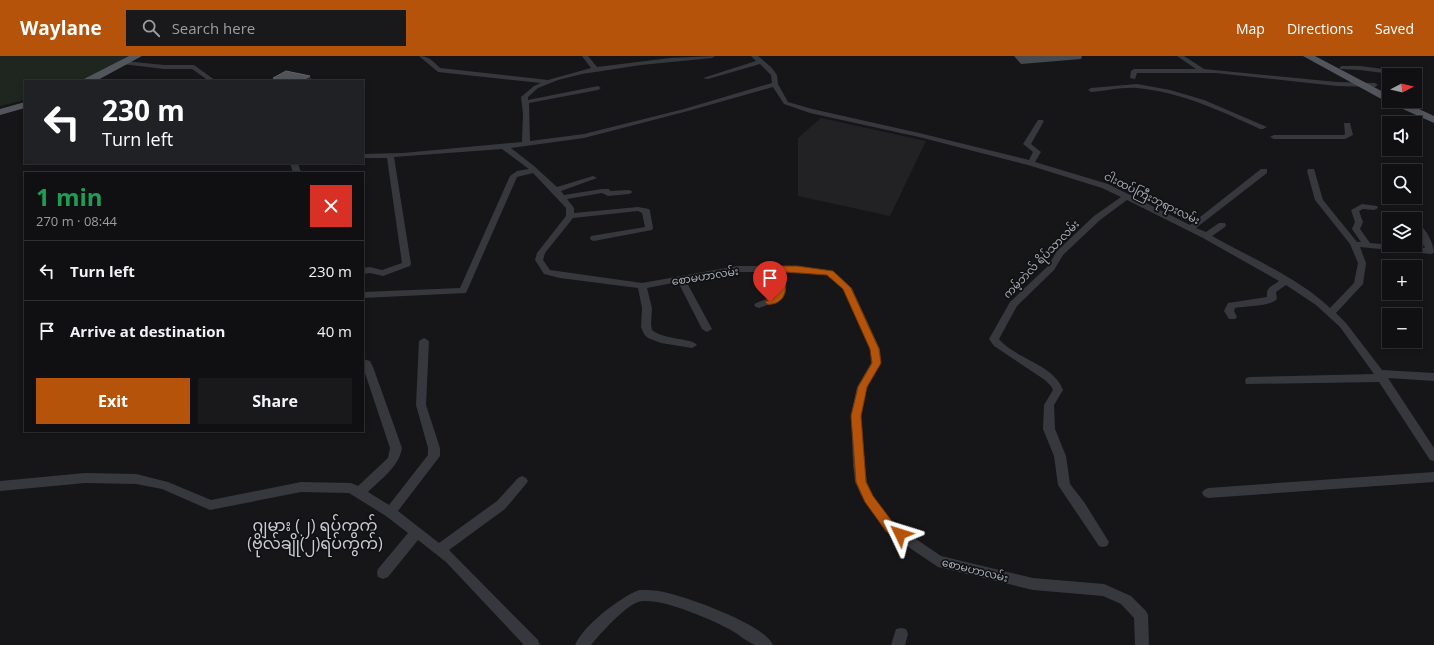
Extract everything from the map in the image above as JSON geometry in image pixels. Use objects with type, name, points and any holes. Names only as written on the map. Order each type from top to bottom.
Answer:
[{"type":"main road","points":[[99,80],[138,56]]},
{"type":"main road","points":[[90,80],[145,56]]},
{"type":"main road","points":[[1308,56],[1382,96]]},
{"type":"main road","points":[[1321,56],[1382,88]]},
{"type":"main road","points":[[0,108],[24,102]]},
{"type":"main road","points":[[0,112],[24,106]]},
{"type":"main road","points":[[1408,108],[1434,120]]},
{"type":"main road","points":[[1422,108],[1434,114]]},
{"type":"street","points":[[422,56],[430,61],[438,70],[547,81],[653,59],[712,56]]},
{"type":"street","points":[[586,56],[596,70]]},
{"type":"street","name":"ငါးထပ်ကြီးဘုရားလမ်း","points":[[754,56],[762,61],[774,75],[775,84],[782,99],[786,103],[1031,163],[1105,186],[1191,228],[1286,281],[1331,313],[1343,325],[1380,376],[1434,457]]},
{"type":"street","points":[[1180,56],[1203,71]]},
{"type":"street","points":[[706,78],[762,61]]},
{"type":"street","points":[[127,64],[164,67],[194,67],[212,80]]},
{"type":"street","points":[[1342,68],[1360,68],[1382,71]]},
{"type":"street","points":[[1133,78],[1134,71],[1203,71],[1360,85],[1375,85]]},
{"type":"street","points":[[526,144],[526,102],[524,97],[527,93],[547,81]]},
{"type":"street","points":[[364,156],[390,156],[504,147],[584,136],[629,126],[775,84]]},
{"type":"street","points":[[1091,90],[1136,86],[1176,93],[1220,108],[1263,127]]},
{"type":"street","points":[[526,102],[598,88]]},
{"type":"street","points":[[1031,163],[1038,152],[1027,144],[1040,121]]},
{"type":"street","points":[[1274,137],[1345,137],[1349,135],[1347,125]]},
{"type":"street","points":[[504,147],[519,157],[562,198],[570,208],[570,216],[638,209],[646,212],[649,228],[594,238]]},
{"type":"street","points":[[364,271],[370,270],[383,273],[407,264],[390,156]]},
{"type":"street","points":[[364,295],[463,291],[514,176],[520,172],[533,170]]},
{"type":"street","points":[[1191,228],[1264,171]]},
{"type":"street","points":[[1311,171],[1319,200],[1354,244],[1362,263],[1358,284],[1331,313]]},
{"type":"street","points":[[554,191],[593,178]]},
{"type":"street","points":[[562,198],[602,191],[608,194],[629,192]]},
{"type":"street","name":"ကမ့်ဘဲလ် ရိပ်သာလမ်း","points":[[1103,542],[1080,506],[1064,485],[1060,456],[1049,429],[1049,404],[1058,390],[1056,384],[1049,377],[998,344],[994,339],[1013,304],[1051,268],[1060,252],[1097,218],[1127,196]]},
{"type":"street","points":[[1367,246],[1356,229],[1359,224],[1359,220],[1355,210],[1362,206],[1374,208]]},
{"type":"street","name":"စောမဟာလမ်း","points":[[570,216],[541,253],[539,260],[548,272],[560,276],[642,286],[737,269],[797,269],[830,273],[847,288],[875,349],[876,363],[862,387],[856,416],[859,465],[861,482],[869,499],[890,528],[938,562],[1033,584],[1104,590],[1126,600],[1141,615],[1142,645]]},
{"type":"street","points":[[1206,236],[1222,225]]},
{"type":"street","points":[[1422,232],[1431,251],[1422,250]]},
{"type":"street","points":[[1354,244],[1382,247]]},
{"type":"street","points":[[759,305],[778,298],[781,292],[781,269]]},
{"type":"street","points":[[681,279],[707,329]]},
{"type":"street","points":[[1232,317],[1229,311],[1231,305],[1266,302],[1272,299],[1271,291],[1286,281]]},
{"type":"street","points":[[642,286],[642,293],[648,308],[646,327],[648,334],[655,338],[692,346]]},
{"type":"street","points":[[390,512],[434,456],[434,448],[421,405],[424,341]]},
{"type":"street","points":[[359,493],[392,461],[396,448],[368,367],[364,363]]},
{"type":"street","points":[[1250,381],[1380,376],[1434,376]]},
{"type":"street","points":[[1208,493],[1434,477]]},
{"type":"street","points":[[0,486],[86,478],[136,479],[164,485],[210,505],[301,487],[351,488],[390,512],[450,558],[533,645]]},
{"type":"street","points":[[439,550],[501,505],[522,481]]},
{"type":"street","points":[[383,573],[416,533]]},
{"type":"street","points":[[582,645],[621,606],[639,596],[662,597],[691,606],[741,628],[766,645]]},
{"type":"shaded area","points":[[0,56],[134,56],[86,80],[24,80],[24,100],[0,106]]},
{"type":"shaded area","points":[[821,118],[926,141],[890,216],[798,196],[798,138]]},
{"type":"building","points":[[286,71],[310,76],[303,80],[280,80],[273,78]]},
{"type":"district","name":"ဂျမား (၂) ရပ်ကွက် (ဗိုလ်ချို(၂)ရပ်ကွက်)","points":[[315,534]]},
{"type":"route","points":[[770,302],[778,298],[781,292],[781,269],[797,269],[830,273],[847,288],[875,349],[876,363],[862,387],[856,416],[861,482],[869,499],[890,528],[900,534]]}]
